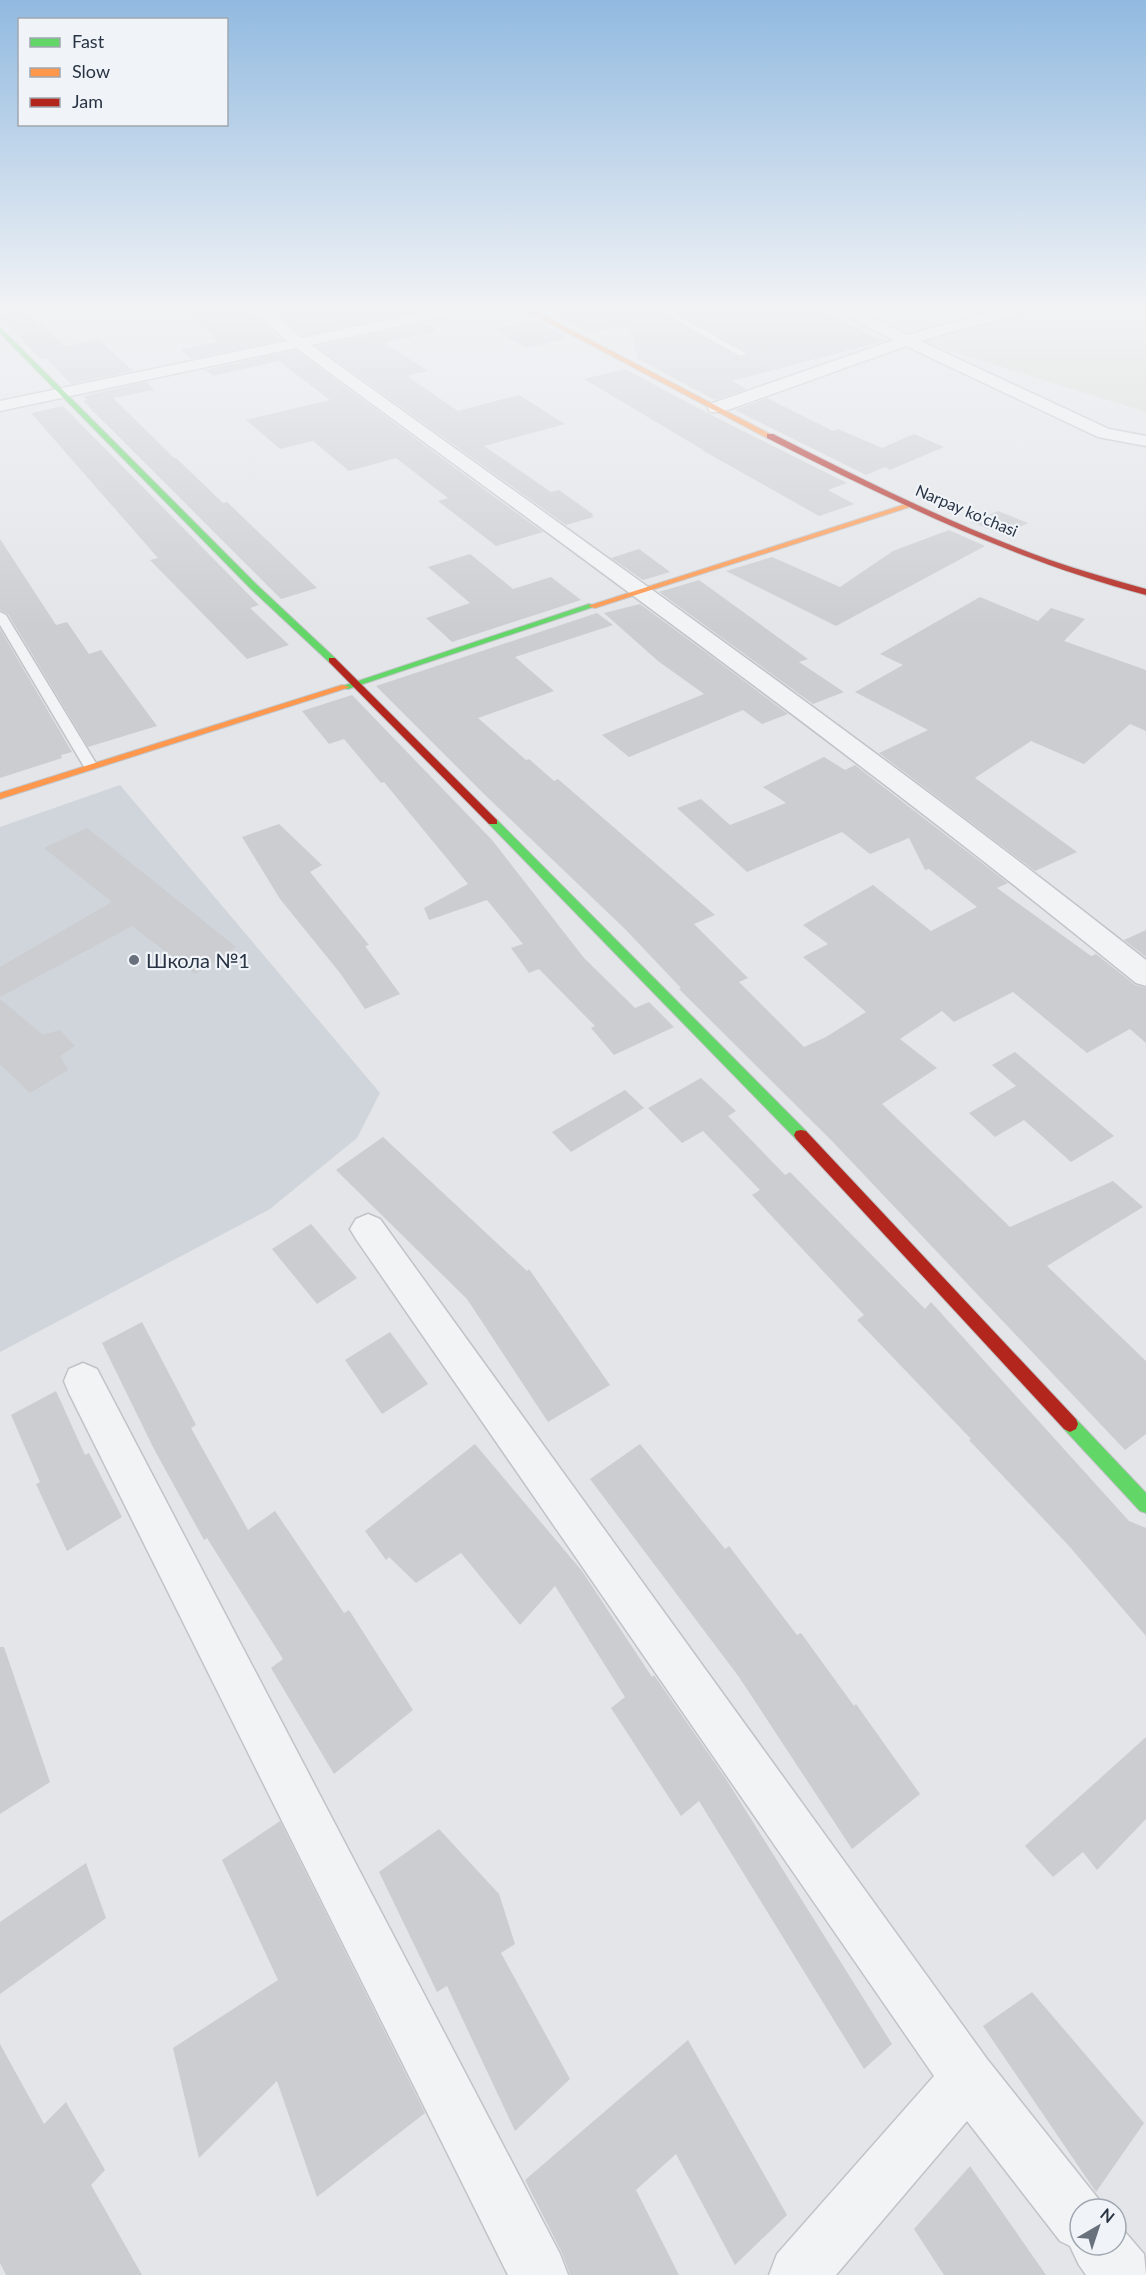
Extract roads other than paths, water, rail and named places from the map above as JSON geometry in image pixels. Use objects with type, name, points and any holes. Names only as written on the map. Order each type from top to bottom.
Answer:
[{"type":"street","points":[[86,415],[254,586],[356,682],[818,1151],[1146,1505]]},
{"type":"street","points":[[397,415],[639,590],[1042,893],[1146,976]]},
{"type":"street","name":"Narpay ko'chasi","points":[[731,415],[912,505],[1047,561],[1146,592]]},
{"type":"street","points":[[1066,415],[1104,433],[1146,441]]},
{"type":"street","points":[[0,796],[90,765],[217,729],[639,590],[912,505]]},
{"type":"street","points":[[368,1228],[968,2078],[1068,2206]]},
{"type":"street","points":[[83,1381],[539,2275]]},
{"type":"street","points":[[798,2275],[968,2078]]},
{"type":"street","points":[[1109,2257],[1123,2275]]},
{"type":"lane","points":[[0,615],[90,765]]},
{"type":"place","name":"Школа №1","points":[[134,960]]}]
